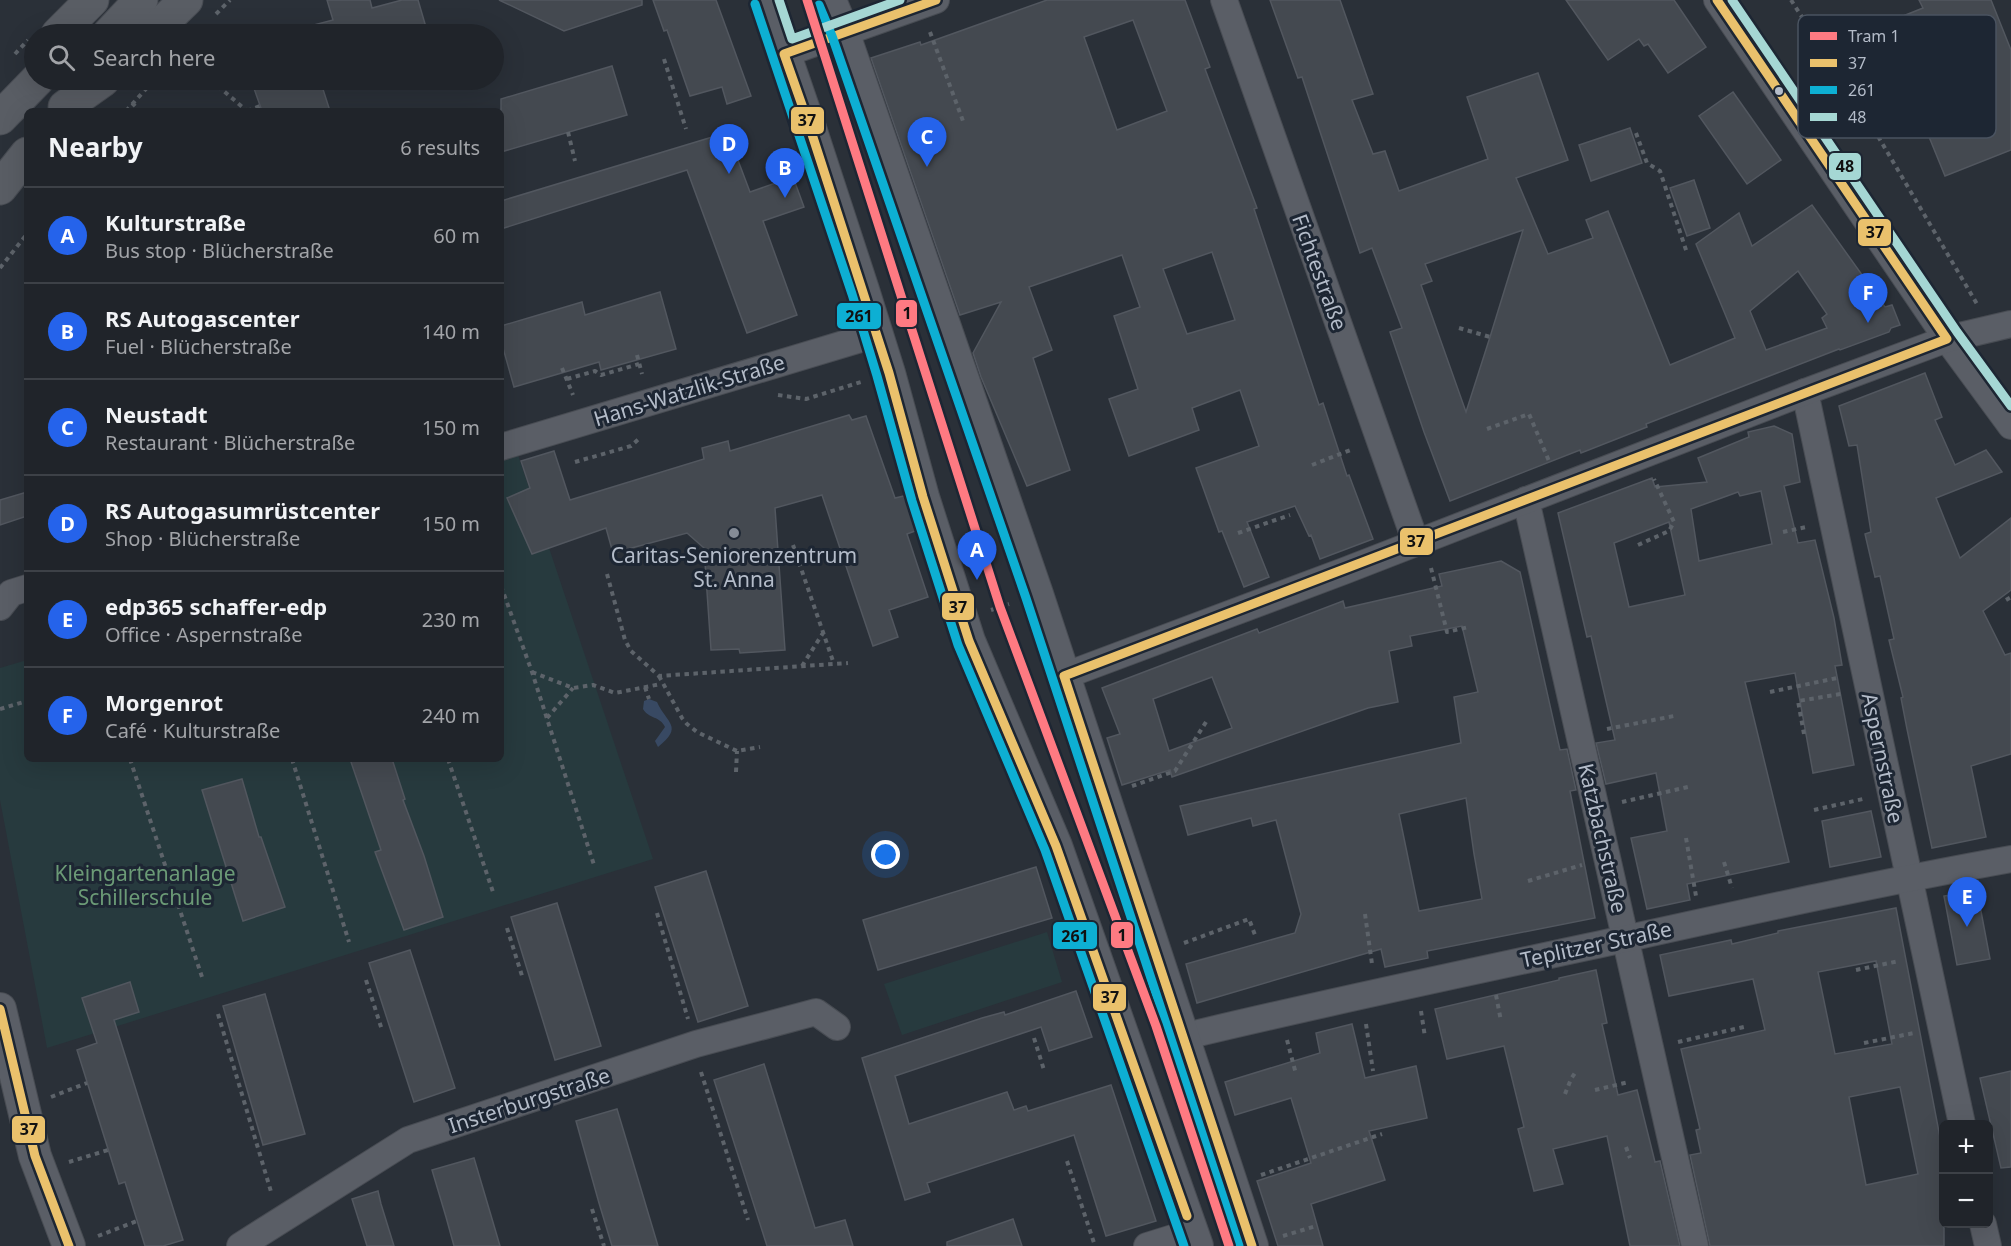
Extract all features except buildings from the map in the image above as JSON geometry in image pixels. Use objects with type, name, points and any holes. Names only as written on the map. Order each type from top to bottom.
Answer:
[{"type":"main road","points":[[68,24],[92,0]]},
{"type":"main road","points":[[118,24],[141,0]]},
{"type":"main road","points":[[161,24],[186,0]]},
{"type":"main road","points":[[0,118],[26,90]]},
{"type":"main road","points":[[69,99],[85,90]]},
{"type":"main road","points":[[0,188],[24,158]]},
{"type":"street","points":[[766,0],[890,373],[923,497],[962,620],[1056,846],[1195,1239],[1147,1246]]},
{"type":"street","points":[[830,0],[843,32],[1064,676],[1252,1246]]},
{"type":"street","name":"Fichtestraße","points":[[1224,0],[1380,440],[1420,542]]},
{"type":"street","points":[[1717,0],[1798,119]]},
{"type":"street","points":[[784,54],[928,3]]},
{"type":"street","points":[[1811,138],[1947,339],[2011,426]]},
{"type":"street","points":[[1064,676],[1947,339],[2002,326]]},
{"type":"street","name":"Hans-Watzlik-Straße","points":[[504,446],[877,334]]},
{"type":"street","name":"Aspernstraße","points":[[1805,392],[1961,1120]]},
{"type":"street","name":"Katzbachstraße","points":[[1526,500],[1695,1246]]},
{"type":"street","points":[[0,607],[11,593],[24,589]]},
{"type":"street","name":"Teplitzer Straße","points":[[1182,1037],[1369,993],[2011,858]]},
{"type":"street","points":[[0,1009],[35,1156],[41,1172],[82,1242]]},
{"type":"street","name":"Insterburgstraße","points":[[240,1246],[408,1140],[694,1044],[816,1012],[837,1027]]},
{"type":"street","points":[[1984,1228],[1988,1246]]},
{"type":"path","points":[[1791,0],[1801,15]]},
{"type":"path","points":[[928,3],[963,121]]},
{"type":"path","points":[[663,59],[686,129]]},
{"type":"path","points":[[128,108],[144,90]]},
{"type":"path","points":[[223,90],[244,108]]},
{"type":"path","points":[[132,103],[137,108]]},
{"type":"path","points":[[255,108],[260,106]]},
{"type":"path","points":[[568,132],[575,161]]},
{"type":"path","points":[[1636,133],[1647,163],[1660,171],[1687,254]]},
{"type":"path","points":[[1881,138],[2002,326]]},
{"type":"path","points":[[0,268],[24,238]]},
{"type":"path","points":[[1459,328],[1490,337]]},
{"type":"path","points":[[567,379],[595,371],[601,375],[639,364]]},
{"type":"path","points":[[1487,429],[1529,414],[1560,487]]},
{"type":"path","points":[[1312,465],[1380,440]]},
{"type":"path","points":[[1638,544],[1669,531],[1674,522],[1643,455]]},
{"type":"path","points":[[1238,533],[1290,515]]},
{"type":"path","points":[[1420,542],[1447,632],[1469,627]]},
{"type":"path","points":[[793,545],[834,664]]},
{"type":"path","points":[[607,574],[625,640],[631,651],[659,676],[661,684],[687,724],[697,732],[714,738],[737,751],[760,747]]},
{"type":"path","points":[[504,594],[532,672],[594,865]]},
{"type":"path","points":[[962,620],[1036,594]]},
{"type":"path","points":[[2006,600],[2011,597]]},
{"type":"path","points":[[802,666],[823,632]]},
{"type":"path","points":[[659,676],[848,663]]},
{"type":"path","points":[[532,672],[573,688],[593,685],[615,693],[661,684]]},
{"type":"path","points":[[1770,692],[1867,681]]},
{"type":"path","points":[[1804,734],[1798,701],[1867,681]]},
{"type":"path","points":[[645,687],[649,699]]},
{"type":"path","points":[[546,718],[573,688]]},
{"type":"path","points":[[0,709],[24,702]]},
{"type":"path","points":[[1580,735],[1674,716]]},
{"type":"path","points":[[1103,796],[1175,771],[1206,722]]},
{"type":"path","points":[[736,772],[737,751]]},
{"type":"path","points":[[131,762],[202,977]]},
{"type":"path","points":[[293,762],[349,942]]},
{"type":"path","points":[[449,762],[493,892]]},
{"type":"path","points":[[1596,807],[1692,786]]},
{"type":"path","points":[[1814,810],[1891,793]]},
{"type":"path","points":[[1686,838],[1700,922]]},
{"type":"path","points":[[1528,881],[1608,858]]},
{"type":"path","points":[[657,913],[748,1220]]},
{"type":"path","points":[[1365,914],[1373,1071]]},
{"type":"path","points":[[1155,954],[1249,919],[1255,935]]},
{"type":"path","points":[[507,928],[523,980]]},
{"type":"path","points":[[1856,970],[1925,955]]},
{"type":"path","points":[[366,980],[382,1030]]},
{"type":"path","points":[[218,1014],[279,1221]]},
{"type":"path","points":[[1650,1048],[1748,1026]]},
{"type":"path","points":[[1864,1043],[1941,1028]]},
{"type":"path","points":[[1034,1038],[1044,1070]]},
{"type":"path","points":[[1565,1094],[1575,1073]]},
{"type":"path","points":[[1231,1185],[1382,1134]]},
{"type":"path","points":[[1626,1147],[1630,1158]]},
{"type":"path","points":[[41,1172],[108,1150]]},
{"type":"path","points":[[1067,1161],[1095,1246]]},
{"type":"path","points":[[592,1209],[604,1246]]},
{"type":"path","points":[[82,1242],[137,1221]]},
{"type":"green space","name":"Kleingartenanlage Schillerschule","points":[[517,452],[653,859],[47,1048],[0,800],[0,668],[24,661],[24,762],[504,762],[504,456]]},
{"type":"green space","points":[[1047,932],[1062,982],[902,1035],[884,984]]},
{"type":"water","points":[[649,699],[657,702],[672,729],[666,740],[658,747],[655,741],[665,727],[663,723],[643,709],[644,701]]},
{"type":"tram line","name":"1","points":[[807,0],[1000,607],[1156,1026],[1229,1246]]},
{"type":"transit line","name":"48","points":[[779,0],[792,39],[900,0]]},
{"type":"transit line","name":"37","points":[[936,0],[784,54],[889,373],[923,497],[969,641],[1056,846],[1187,1216]]},
{"type":"transit line","name":"37","points":[[1717,0],[1798,119]]},
{"type":"transit line","name":"48","points":[[1732,0],[1798,97]]},
{"type":"transit line","name":"261","points":[[755,4],[852,294],[912,501],[958,645],[1045,850],[1184,1246]]},
{"type":"transit line","name":"261","points":[[819,5],[832,36],[1026,598],[1239,1246]]},
{"type":"transit line","name":"37","points":[[1252,1246],[1064,676],[1947,339],[1811,138]]},
{"type":"transit line","name":"48","points":[[1826,138],[1957,332],[2011,406]]},
{"type":"transit line","name":"37","points":[[0,1009],[35,1156],[69,1246]]},
{"type":"place","name":"Neustadt","points":[[927,167]]},
{"type":"place","name":"RS Autogasumrüstcenter","points":[[729,174]]},
{"type":"place","name":"RS Autogascenter","points":[[785,198]]},
{"type":"place","name":"Morgenrot","points":[[1868,323]]},
{"type":"place","name":"Caritas-Seniorenzentrum St. Anna","points":[[734,533]]},
{"type":"place","name":"Kulturstraße","points":[[977,580]]},
{"type":"place","name":"edp365 schaffer-edp","points":[[1967,927]]}]
